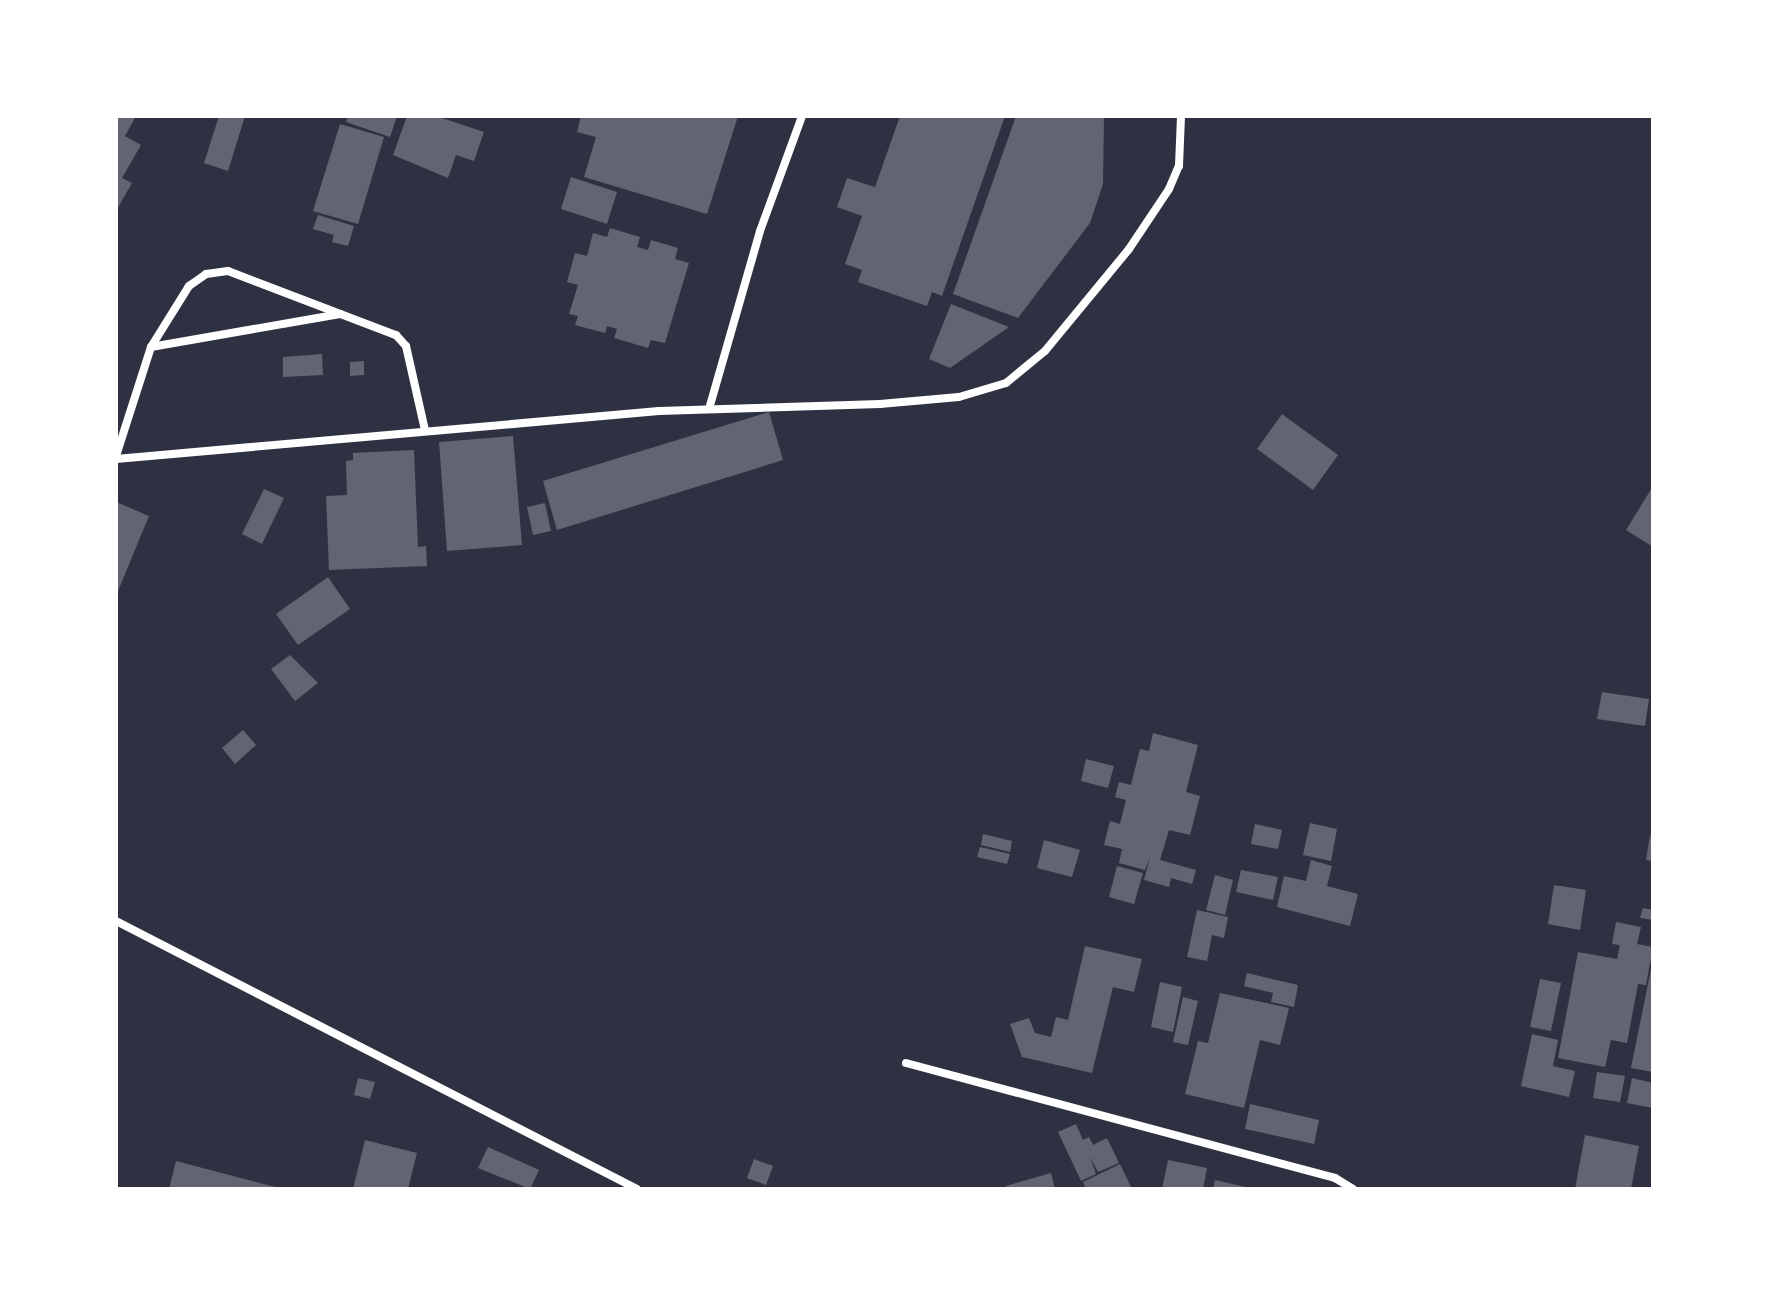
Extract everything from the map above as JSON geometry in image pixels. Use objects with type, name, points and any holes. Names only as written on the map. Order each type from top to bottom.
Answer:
[{"type":"street","points":[[709,409],[760,231],[802,116]]},
{"type":"street","points":[[425,430],[406,346],[379,327],[228,271],[206,274],[189,286],[151,347],[116,458],[425,430],[709,409],[880,404],[959,397],[1006,383],[1045,351],[1129,249],[1169,189],[1179,166],[1181,116]]},
{"type":"street","points":[[151,347],[340,314]]},
{"type":"street","points":[[116,921],[637,1189]]},
{"type":"street","points":[[906,1063],[1335,1178],[1353,1189]]},
{"type":"building","points":[[116,116],[136,116],[125,136],[141,145],[122,178],[132,183],[116,211]]},
{"type":"building","points":[[219,116],[245,116],[228,171],[204,163]]},
{"type":"building","points":[[348,116],[397,116],[390,137],[346,122]]},
{"type":"building","points":[[407,116],[436,116],[484,132],[474,161],[456,155],[448,178],[393,155]]},
{"type":"building","points":[[581,116],[738,116],[707,214],[584,177],[596,137],[577,132]]},
{"type":"building","points":[[900,116],[1005,116],[942,296],[932,292],[927,306],[858,282],[862,270],[845,264],[862,216],[837,207],[847,178],[875,187]]},
{"type":"building","points":[[1016,116],[1104,116],[1103,184],[1090,223],[1018,318],[953,294]]},
{"type":"building","points":[[340,124],[384,137],[358,224],[313,211]]},
{"type":"building","points":[[571,177],[617,192],[607,224],[561,209]]},
{"type":"building","points":[[318,215],[354,226],[348,246],[332,242],[334,235],[313,229]]},
{"type":"building","points":[[610,228],[640,237],[637,247],[648,250],[651,240],[678,248],[675,259],[689,263],[665,343],[651,340],[648,348],[614,338],[617,329],[607,326],[605,333],[575,325],[578,316],[569,314],[578,285],[567,282],[575,253],[587,256],[593,233],[607,237]]},
{"type":"building","points":[[951,304],[1009,327],[950,368],[929,359]]},
{"type":"building","points":[[322,354],[323,375],[283,377],[283,357]]},
{"type":"building","points":[[364,361],[364,375],[350,376],[350,362]]},
{"type":"building","points":[[769,412],[783,460],[557,530],[543,481]]},
{"type":"building","points":[[1282,414],[1338,455],[1313,490],[1257,449]]},
{"type":"building","points":[[513,436],[522,545],[447,551],[439,442]]},
{"type":"building","points":[[414,450],[418,547],[426,546],[427,566],[329,570],[326,496],[347,495],[346,461],[353,460],[353,453]]},
{"type":"building","points":[[1653,486],[1653,547],[1626,530]]},
{"type":"building","points":[[264,489],[284,498],[262,544],[242,534]]},
{"type":"building","points":[[116,502],[149,516],[116,596]]},
{"type":"building","points":[[545,503],[551,531],[533,535],[527,507]]},
{"type":"building","points":[[328,577],[350,609],[298,645],[276,614]]},
{"type":"building","points":[[290,655],[318,683],[295,701],[271,669]]},
{"type":"building","points":[[1602,692],[1649,699],[1645,726],[1597,719]]},
{"type":"building","points":[[243,730],[256,745],[235,764],[222,748]]},
{"type":"building","points":[[1153,733],[1198,745],[1186,792],[1200,796],[1190,835],[1169,830],[1160,860],[1196,870],[1192,884],[1171,878],[1169,887],[1144,880],[1150,857],[1145,870],[1119,863],[1122,849],[1104,845],[1110,821],[1120,824],[1126,800],[1115,797],[1119,782],[1131,785],[1140,749],[1149,751]]},
{"type":"building","points":[[1086,759],[1114,766],[1108,788],[1081,781]]},
{"type":"building","points":[[1310,823],[1337,829],[1331,861],[1303,855]]},
{"type":"building","points":[[1255,824],[1282,830],[1278,849],[1251,844]]},
{"type":"building","points":[[983,834],[1012,841],[1010,852],[981,845]]},
{"type":"building","points":[[1650,835],[1653,836],[1653,861],[1646,860]]},
{"type":"building","points":[[1044,840],[1080,850],[1072,877],[1037,868]]},
{"type":"building","points":[[980,847],[1010,854],[1007,864],[977,857]]},
{"type":"building","points":[[1311,860],[1332,866],[1327,886],[1358,894],[1350,926],[1277,907],[1284,876],[1306,881]]},
{"type":"building","points":[[1117,866],[1143,873],[1134,904],[1109,897]]},
{"type":"building","points":[[1241,870],[1278,877],[1273,900],[1236,892]]},
{"type":"building","points":[[1215,875],[1233,880],[1225,915],[1206,910]]},
{"type":"building","points":[[1554,885],[1586,890],[1580,930],[1548,924]]},
{"type":"building","points":[[1643,908],[1653,910],[1653,920],[1640,918]]},
{"type":"building","points":[[1197,910],[1228,917],[1224,938],[1212,935],[1207,961],[1187,957]]},
{"type":"building","points":[[1616,922],[1641,927],[1637,944],[1653,947],[1646,985],[1638,984],[1627,1043],[1611,1040],[1605,1067],[1558,1058],[1578,952],[1617,959],[1620,945],[1612,944]]},
{"type":"building","points":[[1085,946],[1142,959],[1134,992],[1113,987],[1092,1073],[1022,1057],[1010,1024],[1029,1018],[1035,1033],[1051,1037],[1056,1017],[1068,1020]]},
{"type":"building","points":[[1653,964],[1653,1072],[1631,1068]]},
{"type":"building","points":[[1247,973],[1298,985],[1294,1007],[1271,1002],[1273,993],[1244,986]]},
{"type":"building","points":[[1540,979],[1561,983],[1551,1031],[1530,1027]]},
{"type":"building","points":[[1160,982],[1182,987],[1173,1032],[1151,1027]]},
{"type":"building","points":[[1220,993],[1289,1008],[1280,1045],[1260,1040],[1244,1108],[1185,1094],[1198,1041],[1208,1043]]},
{"type":"building","points":[[1183,997],[1198,1001],[1188,1045],[1173,1042]]},
{"type":"building","points":[[1532,1034],[1558,1040],[1553,1066],[1575,1071],[1569,1097],[1521,1086]]},
{"type":"building","points":[[1597,1072],[1625,1076],[1620,1102],[1593,1098]]},
{"type":"building","points":[[358,1078],[375,1082],[370,1099],[354,1095]]},
{"type":"building","points":[[1632,1078],[1653,1083],[1653,1108],[1627,1103]]},
{"type":"building","points":[[1250,1104],[1319,1120],[1314,1144],[1245,1129]]},
{"type":"building","points":[[1076,1124],[1083,1140],[1089,1137],[1093,1145],[1107,1138],[1119,1163],[1098,1172],[1090,1157],[1096,1174],[1081,1181],[1058,1132]]},
{"type":"building","points":[[1585,1135],[1639,1146],[1631,1189],[1575,1189]]},
{"type":"building","points":[[365,1140],[417,1153],[408,1189],[353,1189]]},
{"type":"building","points":[[488,1147],[539,1170],[530,1189],[478,1168]]},
{"type":"building","points":[[754,1159],[773,1166],[766,1185],[747,1178]]},
{"type":"building","points":[[1168,1160],[1207,1168],[1203,1189],[1162,1189]]},
{"type":"building","points":[[176,1161],[279,1188],[279,1189],[169,1189]]},
{"type":"building","points":[[1120,1164],[1132,1189],[1086,1189],[1083,1182]]},
{"type":"building","points":[[1051,1173],[1055,1189],[1007,1189],[1006,1186]]},
{"type":"building","points":[[1215,1180],[1250,1188],[1250,1189],[1213,1189]]}]
